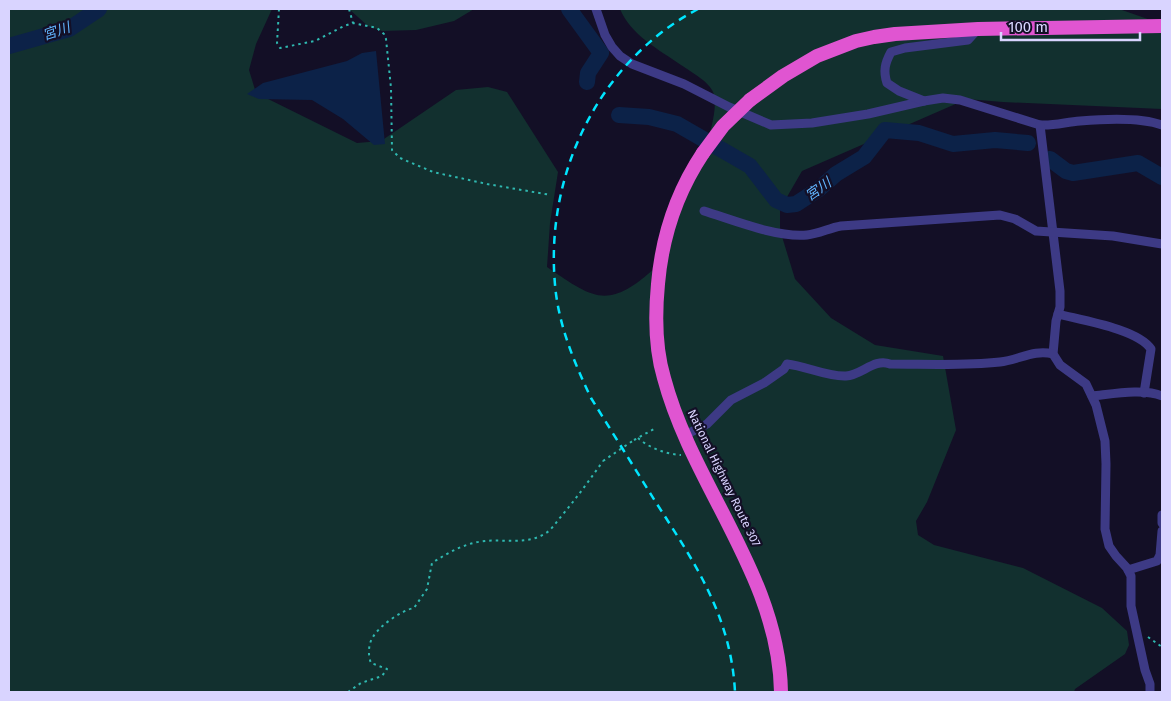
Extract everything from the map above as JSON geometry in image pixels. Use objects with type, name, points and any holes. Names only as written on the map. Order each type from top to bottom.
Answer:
[{"type":"highway","name":"National Highway Route 307","points":[[781,692],[779,656],[766,607],[750,568],[693,453],[673,407],[663,376],[657,339],[656,299],[660,263],[668,227],[682,189],[703,152],[723,126],[767,86],[817,56],[856,41],[896,34],[978,29],[1162,26]]},
{"type":"street","points":[[596,9],[612,46],[620,56],[632,64],[684,84],[729,107],[771,125],[812,122],[868,114],[943,98],[960,100],[1040,125],[1052,126],[1093,120],[1152,121],[1162,125]]},
{"type":"street","points":[[924,101],[899,91],[887,83],[884,73],[885,63],[891,52],[905,48],[968,40],[978,29]]},
{"type":"street","points":[[1040,125],[1060,291],[1060,307],[1056,321],[1053,354],[1060,365],[1086,384],[1092,396],[1105,441],[1105,529],[1110,546],[1131,576],[1131,606],[1145,670],[1150,684],[1150,692]]},
{"type":"street","points":[[704,211],[774,232],[795,236],[818,233],[841,226],[1000,215],[1015,219],[1036,231],[1113,236],[1162,244]]},
{"type":"street","points":[[1058,314],[1130,333],[1148,345],[1151,349],[1144,393]]},
{"type":"street","points":[[686,435],[707,424],[731,400],[764,383],[784,369],[787,364],[846,376],[858,373],[880,362],[890,364],[960,364],[1001,362],[1038,352],[1053,354]]},
{"type":"street","points":[[1092,396],[1120,393],[1144,393],[1162,396]]},
{"type":"street","points":[[1162,514],[1162,523]]},
{"type":"street","points":[[1128,570],[1160,561],[1162,531]]},
{"type":"path","points":[[280,9],[277,42],[280,48],[315,41],[353,23],[377,28],[384,34],[390,88],[392,150],[400,158],[433,172],[551,195]]},
{"type":"path","points":[[350,9],[353,23]]},
{"type":"path","points":[[348,692],[362,683],[382,676],[387,669],[371,663],[368,657],[372,637],[392,618],[405,610],[414,608],[427,589],[432,563],[451,551],[464,546],[484,541],[517,541],[547,533],[579,495],[603,461],[654,429]]},
{"type":"path","points":[[638,438],[643,443],[671,454],[693,453]]},
{"type":"path","points":[[1137,632],[1162,647]]},
{"type":"green space","points":[[9,9],[272,9],[256,44],[249,70],[256,93],[357,143],[381,141],[456,90],[488,87],[507,92],[558,172],[550,223],[547,267],[577,287],[601,296],[613,295],[625,290],[656,267],[694,181],[710,131],[714,111],[714,95],[709,86],[638,34],[620,9],[1119,9],[1162,24],[1162,109],[967,99],[802,171],[780,209],[780,230],[795,279],[831,318],[875,345],[943,356],[956,430],[927,502],[916,521],[918,535],[934,545],[1023,568],[1102,608],[1127,631],[1129,645],[1125,654],[1075,689],[1074,692],[9,692]]},
{"type":"green space","points":[[349,9],[474,9],[454,21],[416,30],[382,31],[368,26]]},
{"type":"water","points":[[376,51],[385,144],[374,145],[343,119],[312,100],[259,99],[247,94],[263,83],[347,61],[362,53]]},
{"type":"waterway","name":"宮川","points":[[9,46],[69,29],[99,9]]},
{"type":"waterway","name":"宮川","points":[[569,9],[601,53],[588,73],[587,82]]},
{"type":"waterway","name":"宮川","points":[[619,115],[649,117],[677,124],[750,166],[776,200],[787,205],[796,204],[819,189],[836,174],[864,157],[885,130],[919,133],[953,144],[995,140],[1028,143]]},
{"type":"waterway","name":"宮川","points":[[1050,159],[1066,171],[1073,173],[1138,163],[1162,177]]},
{"type":"railway","points":[[698,9],[662,32],[631,60],[605,93],[584,129],[568,168],[558,209],[554,251],[556,294],[561,321],[569,347],[591,398],[684,546],[708,591],[726,639],[732,665],[735,692]]}]
